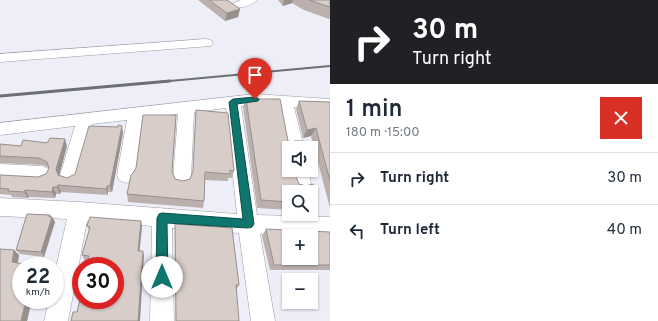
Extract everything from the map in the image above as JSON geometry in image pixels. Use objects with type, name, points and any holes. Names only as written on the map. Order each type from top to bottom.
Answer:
[{"type":"street","points":[[238,5],[251,0]]},
{"type":"street","points":[[0,58],[206,42]]},
{"type":"street","points":[[0,129],[255,99],[330,104]]},
{"type":"street","points":[[285,100],[294,141]]},
{"type":"street","points":[[233,102],[248,224],[264,321]]},
{"type":"street","points":[[182,180],[186,108]]},
{"type":"street","points":[[126,175],[136,113]]},
{"type":"street","points":[[69,175],[85,119]]},
{"type":"street","points":[[0,172],[42,174]]},
{"type":"street","points":[[0,207],[79,211],[248,224],[330,227]]},
{"type":"street","points":[[56,321],[79,211]]},
{"type":"street","points":[[162,218],[162,321]]},
{"type":"building","points":[[209,0],[227,0],[240,9],[227,13]]},
{"type":"building","points":[[309,0],[330,0],[330,7]]},
{"type":"building","points":[[246,99],[280,99],[288,141],[282,141],[282,177],[296,177],[299,184],[302,185],[282,185],[282,202],[261,200]]},
{"type":"building","points":[[299,101],[330,102],[330,181],[316,128],[307,130]]},
{"type":"building","points":[[196,110],[228,113],[234,171],[230,170],[230,174],[205,172],[204,201],[127,194],[131,175],[136,168],[143,115],[176,115],[172,171],[175,179],[183,181],[190,179],[193,171]]},
{"type":"building","points":[[118,125],[122,126],[110,186],[107,186],[106,189],[58,185],[57,187],[53,187],[52,192],[25,190],[24,192],[8,191],[9,189],[0,188],[0,175],[38,177],[46,174],[49,168],[47,162],[39,158],[0,156],[0,144],[21,146],[23,140],[47,143],[50,138],[65,139],[56,169],[58,175],[67,178],[75,174],[89,126],[118,127]]},
{"type":"building","points":[[27,214],[50,215],[49,217],[52,217],[41,252],[16,250]]},
{"type":"building","points":[[90,217],[141,221],[138,251],[143,251],[138,321],[71,321],[73,312],[77,312],[78,309],[124,309],[124,257],[89,257],[82,255],[90,227],[87,226]]},
{"type":"building","points":[[175,224],[232,228],[239,285],[236,285],[239,321],[176,321]]},
{"type":"building","points":[[266,229],[282,230],[282,265],[274,265]]},
{"type":"building","points":[[318,231],[330,232],[330,265],[318,265]]},
{"type":"building","points":[[0,249],[14,250],[12,257],[12,309],[24,309],[21,321],[0,321]]},
{"type":"railway","points":[[165,81],[330,66]]},
{"type":"railway","points":[[0,96],[165,81]]},
{"type":"railway","points":[[159,82],[165,81]]},
{"type":"railway","points":[[165,81],[170,81]]},
{"type":"route","points":[[162,277],[162,218],[248,224],[233,102],[255,99]]}]
